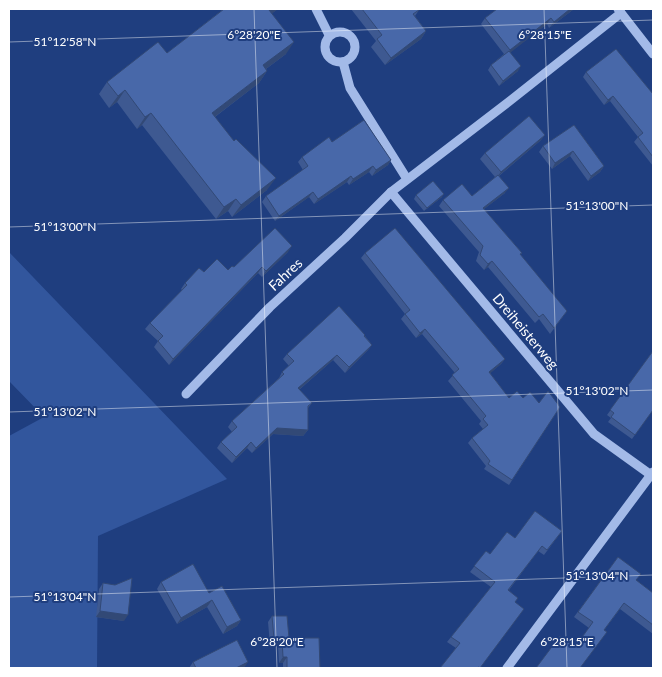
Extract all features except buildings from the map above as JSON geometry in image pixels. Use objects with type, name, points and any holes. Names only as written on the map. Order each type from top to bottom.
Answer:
[{"type":"street","points":[[316,9],[329,35]]},
{"type":"street","points":[[619,11],[653,54]]},
{"type":"street","name":"Fahres","points":[[186,394],[270,307],[345,238],[390,192],[511,100],[619,11]]},
{"type":"street","points":[[344,32],[352,38],[355,48],[351,57],[343,62],[333,61],[326,54],[324,44],[329,35],[344,32]]},
{"type":"street","points":[[343,62],[350,88],[407,179]]},
{"type":"street","name":"Dreiheisterweg","points":[[390,192],[594,434],[652,473]]},
{"type":"street","points":[[506,668],[652,473]]},
{"type":"shaded area","points":[[9,252],[227,479],[98,536],[97,668],[9,668],[9,436],[44,417],[9,381]]}]
